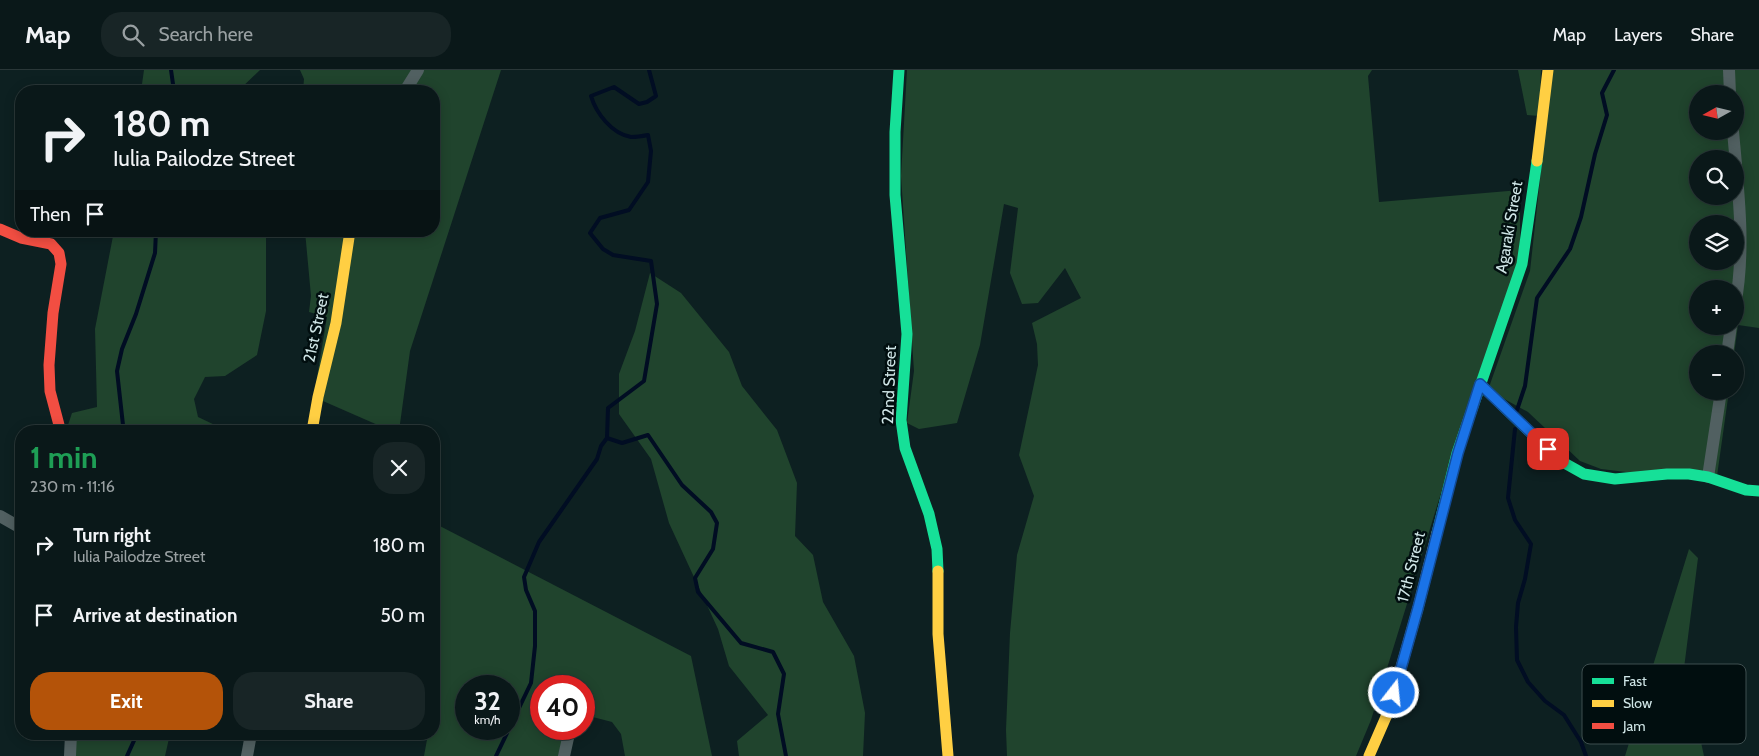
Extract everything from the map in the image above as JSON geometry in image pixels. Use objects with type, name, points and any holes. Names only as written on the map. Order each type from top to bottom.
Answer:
[{"type":"street","points":[[409,85],[418,70]]},
{"type":"street","name":"22nd Street","points":[[899,70],[895,132],[895,195],[907,334],[901,420],[905,448],[929,514],[937,548],[938,634],[948,756]]},
{"type":"street","name":"Agaraki Street","points":[[1480,384],[1522,264],[1548,70]]},
{"type":"street","points":[[1729,70],[1730,85]]},
{"type":"street","points":[[1734,140],[1742,252],[1740,280]]},
{"type":"street","points":[[0,229],[15,235]]},
{"type":"street","points":[[19,237],[51,244],[59,253],[61,264],[53,313],[49,365],[50,391],[59,425]]},
{"type":"street","name":"21st Street","points":[[313,425],[336,323],[349,237]]},
{"type":"street","points":[[1480,384],[1559,460],[1584,474],[1616,479],[1666,474],[1689,474],[1746,490],[1759,491]]},
{"type":"street","name":"17th Street","points":[[1369,756],[1389,710],[1418,608],[1458,453],[1480,384]]},
{"type":"street","points":[[1708,478],[1720,400]]},
{"type":"street","points":[[0,516],[15,525]]},
{"type":"street","points":[[70,756],[71,740]]},
{"type":"street","points":[[247,756],[250,740]]},
{"type":"street","points":[[564,756],[568,740]]},
{"type":"green space","points":[[144,70],[260,70],[244,85],[142,85]]},
{"type":"green space","points":[[300,70],[501,70],[410,351],[400,425],[378,425],[323,401],[311,425],[309,425],[327,317],[309,312],[311,296],[306,237],[440,237],[440,85],[304,85],[304,79]]},
{"type":"green space","points":[[907,70],[1372,70],[1368,76],[1379,202],[1520,190],[1520,256],[1464,418],[1371,720],[1356,756],[1007,756],[1006,730],[1010,633],[1017,555],[1034,496],[1019,455],[1038,365],[1037,344],[1032,323],[1081,298],[1065,268],[1038,303],[1022,304],[1010,273],[1018,208],[1004,204],[980,345],[957,423],[919,429],[907,423],[914,371],[901,176]]},
{"type":"green space","points":[[1518,70],[1541,70],[1539,116],[1527,115]]},
{"type":"green space","points":[[1552,70],[1759,70],[1759,328],[1744,326],[1744,280],[1689,280],[1689,335],[1737,335],[1735,345],[1689,345],[1689,400],[1728,400],[1717,476],[1601,469],[1580,461],[1528,412],[1488,390],[1530,271]]},
{"type":"green space","points":[[113,237],[266,237],[266,311],[257,355],[225,376],[205,377],[194,399],[198,417],[215,425],[68,425],[72,413],[97,407],[95,329]]},
{"type":"green space","points":[[650,273],[681,293],[729,352],[742,386],[777,430],[797,483],[795,536],[813,555],[823,602],[854,656],[865,713],[863,756],[739,756],[737,741],[768,715],[729,666],[718,629],[669,523],[651,459],[619,414],[619,374],[635,331]]},
{"type":"green space","points":[[440,526],[691,656],[712,756],[625,756],[621,734],[612,722],[595,718],[595,675],[530,675],[530,740],[562,740],[558,756],[424,756],[427,740],[440,740]]},
{"type":"green space","points":[[1689,549],[1698,558],[1685,664],[1653,664]]},
{"type":"green space","points":[[75,740],[169,740],[165,756],[74,756]]},
{"type":"green space","points":[[1629,744],[1701,744],[1704,756],[1625,756]]},
{"type":"waterway","points":[[171,70],[173,85]]},
{"type":"waterway","points":[[649,70],[656,96],[647,102],[639,104],[614,87],[591,96],[601,116],[617,132],[631,137],[648,135],[651,151],[648,182],[629,210],[600,218],[590,233],[603,249],[613,255],[651,261],[657,304],[644,381],[608,408],[607,438],[622,443],[648,435],[682,485],[711,512],[717,523],[713,549],[695,578],[698,592],[741,643],[773,652],[784,674],[778,714],[786,756]]},
{"type":"waterway","points":[[1517,410],[1525,386],[1537,298],[1570,249],[1581,217],[1595,154],[1607,115],[1602,93],[1614,70]]},
{"type":"waterway","points":[[123,425],[117,371],[122,349],[136,314],[155,253],[156,237]]},
{"type":"waterway","points":[[1515,429],[1508,498],[1515,520],[1531,544],[1525,579],[1518,603],[1516,627],[1517,660],[1528,682],[1545,701],[1564,715],[1581,742],[1586,756]]},
{"type":"waterway","points":[[496,756],[531,683],[535,646],[535,611],[526,590],[524,577],[539,542],[597,459],[601,446],[607,438]]},
{"type":"waterway","points":[[127,756],[134,740]]},
{"type":"traffic: fast","points":[[899,70],[895,132],[895,195],[907,334],[901,420],[905,448],[929,514],[937,549],[938,571]]},
{"type":"traffic: fast","points":[[1437,533],[1457,453],[1522,264],[1537,161]]},
{"type":"traffic: fast","points":[[1480,384],[1559,460],[1584,474],[1615,479],[1689,474],[1708,477],[1746,490],[1759,491]]},
{"type":"traffic: slow","points":[[1537,161],[1548,70]]},
{"type":"traffic: slow","points":[[313,425],[336,323],[349,237]]},
{"type":"traffic: slow","points":[[1369,756],[1389,710],[1437,533]]},
{"type":"traffic: slow","points":[[938,571],[938,634],[948,756]]},
{"type":"traffic: jam","points":[[0,229],[15,235]]},
{"type":"traffic: jam","points":[[19,237],[51,244],[59,253],[61,264],[53,313],[49,365],[50,391],[59,425]]},
{"type":"route","points":[[1394,693],[1458,453],[1480,384],[1490,396],[1548,449]]}]
